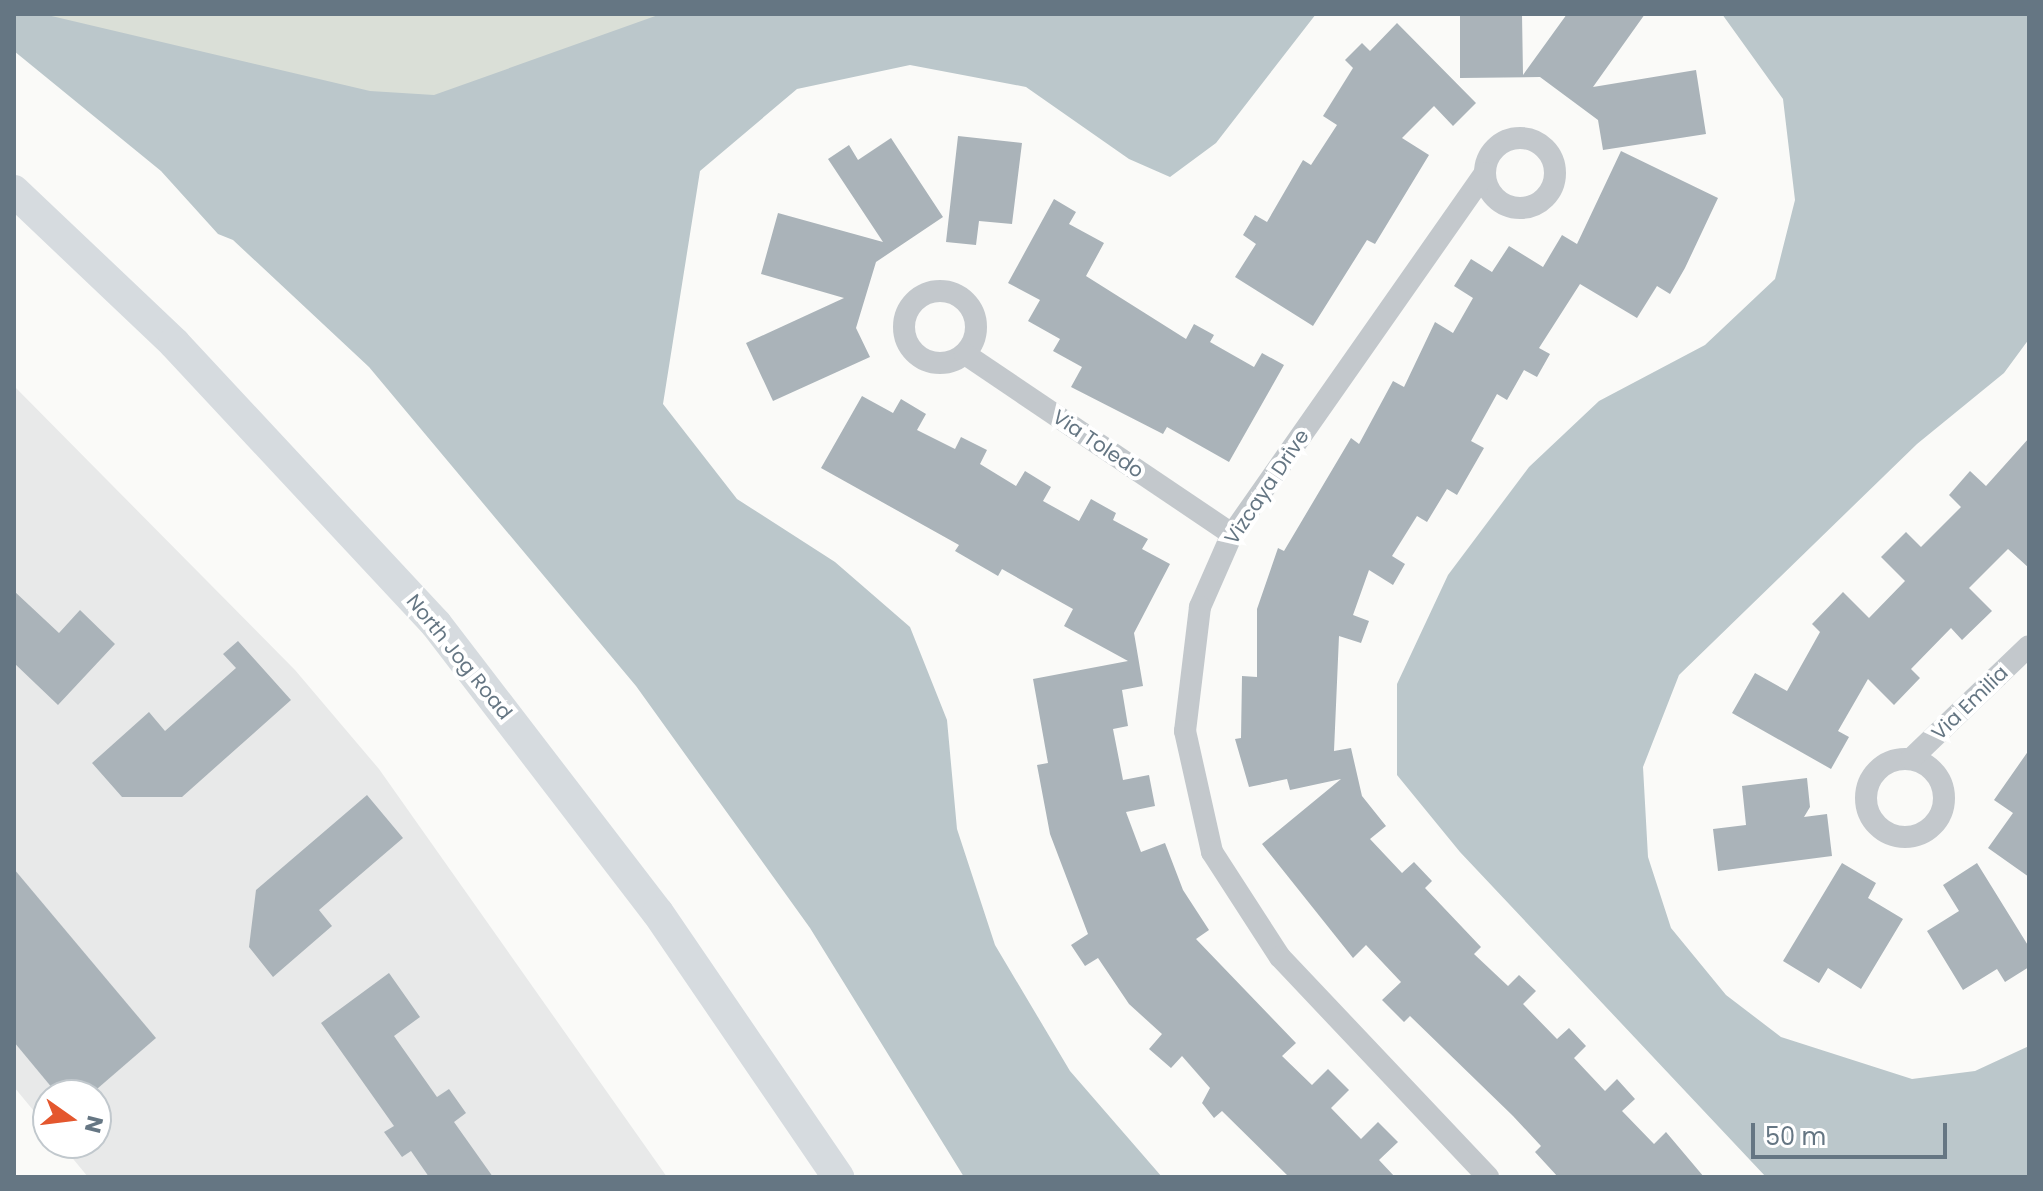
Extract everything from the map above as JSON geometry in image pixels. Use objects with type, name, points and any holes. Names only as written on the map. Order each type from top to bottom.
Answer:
[{"type":"street","name":"Vizcaya Drive","points":[[1485,173],[1232,534],[1200,607],[1185,731],[1212,852],[1280,957],[1488,1177]]},
{"type":"street","name":"North Jog Road","points":[[14,191],[174,343],[432,620],[658,913],[838,1177]]},
{"type":"street","name":"Via Toledo","points":[[965,354],[1232,534]]},
{"type":"street","name":"Via Emilia","points":[[1911,759],[2029,646]]},
{"type":"shaded area","points":[[14,14],[835,14],[434,138]]},
{"type":"shaded area","points":[[14,14],[43,14],[370,91],[434,95],[661,14],[1316,14],[1216,143],[1170,177],[1129,159],[1026,87],[910,65],[797,89],[700,171],[663,404],[737,499],[835,562],[910,627],[947,720],[957,829],[995,945],[1070,1071],[1162,1177],[964,1177],[810,928],[636,686],[369,367],[233,240],[218,234],[161,171],[14,51]]},
{"type":"shaded area","points":[[1722,14],[2029,14],[2029,339],[2004,373],[1917,444],[1679,675],[1643,767],[1648,857],[1671,928],[1726,995],[1781,1037],[1912,1079],[1975,1071],[2029,1046],[2029,1177],[1766,1177],[1460,852],[1397,775],[1397,684],[1448,575],[1529,467],[1599,401],[1705,345],[1775,279],[1795,200],[1783,99]]},
{"type":"shaded area","points":[[14,386],[295,670],[379,769],[667,1177],[88,1177],[73,1159],[112,1159],[112,1079],[32,1079],[32,1109],[14,1087]]},
{"type":"building","points":[[1460,14],[1522,14],[1523,75],[1567,14],[1645,14],[1593,87],[1696,70],[1706,134],[1603,150],[1598,120],[1540,77],[1460,78]]},
{"type":"building","points":[[1397,23],[1476,103],[1453,126],[1434,106],[1402,138],[1429,155],[1375,244],[1367,240],[1313,326],[1235,277],[1256,244],[1243,235],[1255,215],[1267,222],[1303,160],[1311,165],[1337,125],[1323,116],[1353,68],[1345,60],[1362,43],[1370,51]]},
{"type":"building","points":[[958,136],[1022,143],[1012,224],[979,221],[976,245],[946,242]]},
{"type":"building","points":[[891,138],[943,217],[876,262],[856,328],[870,357],[773,401],[746,343],[844,298],[761,274],[778,213],[883,242],[828,159],[849,145],[858,160]]},
{"type":"building","points":[[1621,151],[1718,198],[1685,268],[1670,294],[1657,286],[1637,318],[1580,284],[1539,348],[1550,354],[1537,377],[1524,370],[1507,400],[1497,394],[1471,441],[1484,448],[1457,495],[1447,489],[1427,522],[1417,516],[1392,556],[1405,564],[1393,585],[1369,570],[1353,615],[1369,621],[1361,643],[1339,636],[1334,751],[1351,748],[1362,796],[1386,826],[1370,839],[1402,873],[1414,862],[1432,881],[1425,888],[1481,947],[1474,954],[1508,986],[1519,975],[1536,991],[1523,1004],[1557,1039],[1569,1028],[1586,1046],[1574,1058],[1605,1091],[1617,1079],[1635,1099],[1622,1111],[1654,1144],[1666,1132],[1704,1177],[1558,1177],[1535,1152],[1541,1146],[1513,1116],[1410,1016],[1404,1022],[1382,1000],[1401,982],[1366,945],[1353,958],[1262,844],[1341,779],[1290,790],[1287,779],[1249,787],[1235,739],[1241,738],[1242,676],[1257,677],[1257,609],[1278,548],[1284,551],[1351,438],[1359,444],[1393,381],[1404,387],[1435,322],[1453,333],[1473,298],[1454,286],[1471,259],[1492,272],[1509,246],[1543,267],[1562,235],[1577,244]]},
{"type":"building","points":[[1054,199],[1076,212],[1069,224],[1104,243],[1086,276],[1186,339],[1194,324],[1214,335],[1210,342],[1254,367],[1262,353],[1284,365],[1229,462],[1167,427],[1163,434],[1071,387],[1082,367],[1053,351],[1060,339],[1028,321],[1040,300],[1008,283]]},
{"type":"building","points":[[862,396],[893,413],[901,399],[926,414],[917,430],[955,449],[961,437],[987,450],[980,464],[1016,486],[1025,471],[1051,487],[1043,501],[1079,521],[1091,499],[1116,513],[1113,520],[1148,539],[1142,549],[1170,564],[1134,633],[1143,686],[1122,690],[1128,726],[1113,729],[1123,780],[1149,775],[1155,806],[1126,812],[1141,852],[1165,843],[1183,890],[1209,930],[1196,939],[1296,1043],[1282,1056],[1312,1085],[1328,1069],[1349,1090],[1331,1108],[1361,1139],[1378,1122],[1398,1142],[1379,1160],[1395,1177],[1289,1177],[1222,1111],[1214,1118],[1202,1103],[1210,1088],[1182,1056],[1171,1068],[1149,1049],[1162,1034],[1129,1004],[1098,958],[1085,966],[1071,945],[1088,934],[1050,834],[1037,765],[1048,763],[1033,679],[1128,661],[1064,626],[1073,609],[1002,569],[998,576],[955,551],[959,545],[821,468]]},
{"type":"building","points":[[2029,438],[2029,568],[2008,549],[1969,588],[1992,611],[1962,640],[1951,628],[1911,669],[1920,678],[1894,705],[1868,679],[1838,731],[1849,737],[1831,769],[1732,713],[1755,673],[1787,691],[1820,632],[1812,624],[1843,592],[1869,618],[1905,581],[1881,557],[1906,532],[1921,547],[1961,507],[1949,495],[1970,471],[1986,486]]},
{"type":"building","points":[[14,591],[59,633],[80,610],[115,644],[58,705],[14,663]]},
{"type":"building","points":[[238,641],[291,700],[182,797],[122,797],[92,763],[149,712],[165,731],[236,668],[223,654]]},
{"type":"building","points":[[2029,750],[2029,877],[1988,848],[2013,813],[1994,800]]},
{"type":"building","points":[[1807,778],[1810,807],[1804,817],[1827,814],[1832,856],[1718,871],[1713,829],[1746,825],[1742,786]]},
{"type":"building","points":[[367,795],[403,838],[319,910],[332,926],[273,977],[249,947],[256,890]]},
{"type":"building","points":[[1842,863],[1876,883],[1868,898],[1903,919],[1861,989],[1828,968],[1819,983],[1783,961]]},
{"type":"building","points":[[1977,863],[2029,947],[2029,967],[2005,982],[1997,969],[1963,990],[1927,931],[1959,911],[1943,885]]},
{"type":"building","points":[[14,869],[156,1038],[109,1079],[45,1079],[14,1042]]},
{"type":"building","points":[[389,973],[420,1017],[394,1036],[437,1097],[449,1089],[466,1113],[454,1122],[493,1177],[429,1177],[411,1151],[402,1157],[384,1132],[394,1126],[321,1023]]}]
